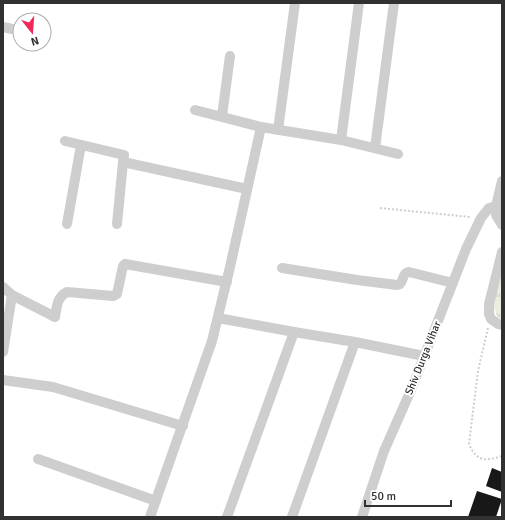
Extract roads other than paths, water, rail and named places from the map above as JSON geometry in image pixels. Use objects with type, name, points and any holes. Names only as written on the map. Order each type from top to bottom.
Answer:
[{"type":"street","points":[[278,130],[295,3]]},
{"type":"street","points":[[341,140],[359,3]]},
{"type":"street","points":[[374,148],[394,3]]},
{"type":"street","points":[[222,116],[230,56]]},
{"type":"street","points":[[195,110],[261,127],[341,140],[398,154]]},
{"type":"street","points":[[150,517],[212,341],[227,282],[261,127]]},
{"type":"street","points":[[65,141],[124,155],[117,224]]},
{"type":"street","points":[[67,224],[80,145]]},
{"type":"street","points":[[123,162],[247,189]]},
{"type":"street","points":[[502,181],[496,206],[496,215],[502,225]]},
{"type":"street","name":"Shiv Durga Vihar","points":[[362,517],[384,451],[411,390],[466,249],[481,218],[489,208],[496,206]]},
{"type":"street","points":[[502,252],[489,304],[489,314],[491,319],[502,325]]},
{"type":"street","points":[[3,287],[12,295],[55,317],[58,303],[62,295],[67,292],[113,296],[117,294],[123,266],[125,264],[227,282]]},
{"type":"street","points":[[282,268],[397,285],[402,282],[404,274],[409,272],[452,283]]},
{"type":"street","points":[[3,352],[12,295]]},
{"type":"street","points":[[218,318],[355,342],[424,356]]},
{"type":"street","points":[[227,517],[294,332]]},
{"type":"street","points":[[292,517],[355,342]]},
{"type":"street","points":[[3,380],[54,387],[183,426]]},
{"type":"street","points":[[38,458],[156,501]]}]
